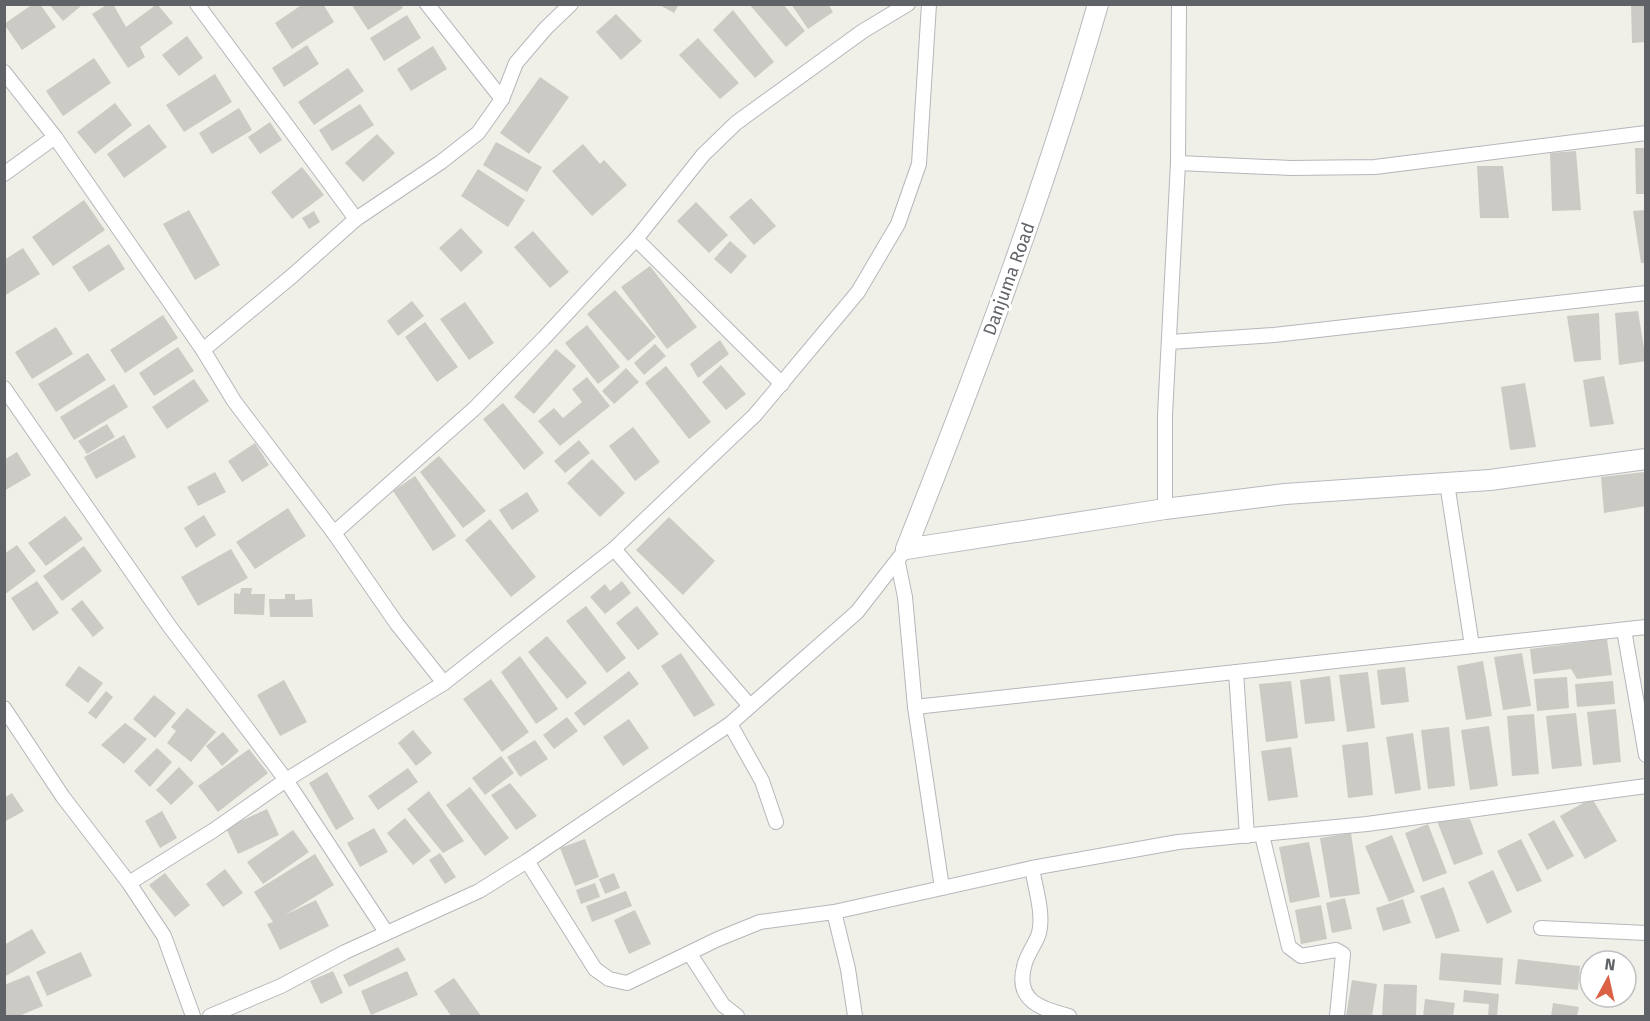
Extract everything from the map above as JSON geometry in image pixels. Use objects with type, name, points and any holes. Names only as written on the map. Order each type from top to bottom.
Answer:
[{"type":"street","points":[[197,4],[356,219]]},
{"type":"street","points":[[427,4],[502,99]]},
{"type":"street","points":[[203,350],[356,219],[441,162],[478,133],[502,99],[516,63],[546,28],[571,4]]},
{"type":"street","points":[[334,533],[475,408],[636,239],[703,155],[736,123],[863,31],[908,4]]},
{"type":"street","points":[[129,883],[214,830],[286,780],[444,683],[614,549],[755,415],[858,292],[898,224],[919,164],[929,4]]},
{"type":"street","name":"Danjuma Road","points":[[902,556],[1023,244],[1067,115],[1098,4]]},
{"type":"street","points":[[1165,509],[1166,415],[1178,163],[1179,4]]},
{"type":"street","points":[[4,72],[55,137],[203,350],[234,401],[334,533],[397,624],[444,683]]},
{"type":"street","points":[[1178,163],[1291,168],[1375,167],[1646,133]]},
{"type":"street","points":[[4,174],[55,137]]},
{"type":"street","points":[[636,239],[782,384]]},
{"type":"street","points":[[1170,342],[1274,335],[1646,293]]},
{"type":"street","points":[[4,388],[170,627],[286,780],[386,932]]},
{"type":"street","points":[[210,1017],[281,986],[386,932],[478,891],[527,861],[730,724],[857,612],[902,556],[1165,509],[1285,494],[1447,483],[1582,469],[1646,459]]},
{"type":"street","points":[[1447,483],[1472,646]]},
{"type":"street","points":[[614,549],[750,706]]},
{"type":"street","points":[[902,556],[915,708],[942,888]]},
{"type":"street","points":[[915,708],[1646,627]]},
{"type":"street","points":[[1624,630],[1646,755]]},
{"type":"street","points":[[1236,672],[1247,836]]},
{"type":"street","points":[[4,708],[63,797],[129,883],[164,936],[193,1017]]},
{"type":"street","points":[[730,724],[762,780],[776,822]]},
{"type":"street","points":[[527,861],[595,969],[609,979],[627,983],[718,939],[760,922],[834,912],[1032,868],[1178,842],[1263,836],[1646,786]]},
{"type":"street","points":[[1263,836],[1289,947],[1301,956],[1336,950],[1343,954],[1337,1017]]},
{"type":"street","points":[[1032,868],[1040,919],[1039,932],[1023,966],[1022,982],[1030,1001],[1039,1008],[1070,1017]]},
{"type":"street","points":[[834,912],[848,969],[855,1017]]},
{"type":"street","points":[[1541,928],[1646,933]]},
{"type":"street","points":[[690,954],[723,1005],[737,1017]]},
{"type":"building","points":[[33,4],[40,4],[56,27],[22,50],[4,24]]},
{"type":"building","points":[[49,4],[80,4],[81,6],[63,21]]},
{"type":"building","points":[[108,4],[113,4],[126,27],[157,4],[173,23],[140,47],[145,57],[128,68],[92,14]]},
{"type":"building","points":[[303,4],[323,4],[334,22],[292,49],[275,23]]},
{"type":"building","points":[[356,4],[400,4],[403,8],[368,30],[353,7]]},
{"type":"building","points":[[658,4],[679,4],[674,13]]},
{"type":"building","points":[[749,4],[783,4],[805,31],[786,47]]},
{"type":"building","points":[[791,4],[828,4],[833,12],[808,29]]},
{"type":"building","points":[[1631,4],[1646,4],[1646,42],[1632,43]]},
{"type":"building","points":[[733,10],[774,62],[755,78],[713,30]]},
{"type":"building","points":[[616,14],[642,41],[621,60],[596,32]]},
{"type":"building","points":[[407,15],[421,38],[384,61],[370,38]]},
{"type":"building","points":[[187,36],[203,58],[179,76],[162,55]]},
{"type":"building","points":[[698,38],[739,83],[720,99],[679,55]]},
{"type":"building","points":[[307,45],[319,64],[284,87],[272,68]]},
{"type":"building","points":[[433,46],[447,69],[411,91],[397,69]]},
{"type":"building","points":[[94,58],[111,83],[63,116],[46,91]]},
{"type":"building","points":[[348,68],[364,91],[314,125],[298,102]]},
{"type":"building","points":[[215,74],[232,102],[184,132],[166,105]]},
{"type":"building","points":[[540,77],[569,97],[529,154],[500,133]]},
{"type":"building","points":[[115,103],[132,125],[95,154],[77,132]]},
{"type":"building","points":[[360,104],[374,125],[332,151],[319,130]]},
{"type":"building","points":[[239,108],[252,130],[212,154],[199,133]]},
{"type":"building","points":[[270,122],[282,140],[260,154],[248,137]]},
{"type":"building","points":[[149,124],[167,147],[124,178],[107,154]]},
{"type":"building","points":[[377,134],[395,153],[363,182],[345,163]]},
{"type":"building","points":[[496,142],[542,167],[527,192],[483,165]]},
{"type":"building","points":[[583,144],[600,164],[604,160],[627,185],[592,216],[552,171]]},
{"type":"building","points":[[1635,148],[1646,148],[1646,194],[1636,194]]},
{"type":"building","points":[[1576,151],[1581,210],[1552,211],[1550,153]]},
{"type":"building","points":[[1477,166],[1503,166],[1509,218],[1480,218]]},
{"type":"building","points":[[302,167],[324,195],[292,219],[271,192]]},
{"type":"building","points":[[478,169],[525,200],[508,227],[461,196]]},
{"type":"building","points":[[751,198],[776,226],[754,245],[729,217]]},
{"type":"building","points":[[84,200],[105,230],[53,266],[32,237]]},
{"type":"building","points":[[696,202],[728,235],[709,253],[677,221]]},
{"type":"building","points":[[189,210],[220,265],[195,280],[163,224]]},
{"type":"building","points":[[1646,210],[1646,263],[1641,263],[1633,211]]},
{"type":"building","points":[[314,211],[320,222],[309,229],[302,218]]},
{"type":"building","points":[[461,228],[483,252],[461,272],[439,248]]},
{"type":"building","points":[[533,231],[569,272],[550,288],[514,247]]},
{"type":"building","points":[[730,241],[747,256],[731,274],[714,259]]},
{"type":"building","points":[[109,244],[125,269],[89,292],[72,267]]},
{"type":"building","points":[[23,248],[40,274],[4,296],[4,260]]},
{"type":"building","points":[[650,266],[697,327],[667,349],[621,287]]},
{"type":"building","points":[[615,290],[656,337],[628,361],[587,314]]},
{"type":"building","points":[[412,301],[424,316],[398,336],[387,321]]},
{"type":"building","points":[[465,302],[494,343],[469,360],[440,319]]},
{"type":"building","points":[[1638,311],[1646,361],[1619,365],[1615,313]]},
{"type":"building","points":[[1599,313],[1601,360],[1574,362],[1567,316]]},
{"type":"building","points":[[163,315],[178,338],[125,373],[110,350]]},
{"type":"building","points":[[425,322],[458,367],[437,382],[405,337]]},
{"type":"building","points":[[587,325],[620,367],[598,384],[565,343]]},
{"type":"building","points":[[56,327],[73,354],[32,379],[15,352]]},
{"type":"building","points":[[720,340],[729,354],[698,378],[690,364]]},
{"type":"building","points":[[655,344],[666,356],[644,375],[634,363]]},
{"type":"building","points":[[178,347],[194,371],[154,396],[139,373]]},
{"type":"building","points":[[556,349],[576,366],[534,414],[514,397]]},
{"type":"building","points":[[88,353],[106,380],[56,412],[38,384]]},
{"type":"building","points":[[721,365],[746,394],[726,410],[702,382]]},
{"type":"building","points":[[666,366],[711,422],[689,439],[645,383]]},
{"type":"building","points":[[626,368],[639,382],[614,404],[602,391]]},
{"type":"building","points":[[1604,376],[1614,424],[1590,427],[1583,380]]},
{"type":"building","points":[[587,377],[610,406],[560,446],[538,421],[554,408],[563,418],[582,402],[572,389]]},
{"type":"building","points":[[194,379],[209,401],[167,429],[152,407]]},
{"type":"building","points":[[1525,383],[1536,447],[1510,450],[1501,387]]},
{"type":"building","points":[[114,384],[128,407],[74,440],[60,417]]},
{"type":"building","points":[[503,403],[544,453],[524,470],[483,419]]},
{"type":"building","points":[[107,424],[115,437],[87,454],[78,441]]},
{"type":"building","points":[[633,427],[660,462],[635,481],[609,446]]},
{"type":"building","points":[[124,435],[136,457],[96,479],[84,457]]},
{"type":"building","points":[[579,440],[590,453],[565,473],[554,461]]},
{"type":"building","points":[[255,443],[269,465],[242,482],[228,461]]},
{"type":"building","points":[[17,452],[31,475],[4,491],[4,460]]},
{"type":"building","points":[[439,456],[486,511],[463,528],[420,472]]},
{"type":"building","points":[[592,459],[625,493],[600,517],[567,483]]},
{"type":"building","points":[[215,472],[226,492],[198,506],[187,487]]},
{"type":"building","points":[[1644,472],[1646,506],[1604,513],[1601,477]]},
{"type":"building","points":[[415,476],[456,536],[433,551],[393,491]]},
{"type":"building","points":[[527,492],[539,511],[512,530],[499,510]]},
{"type":"building","points":[[288,508],[306,536],[255,569],[236,542]]},
{"type":"building","points":[[204,515],[216,535],[196,548],[184,528]]},
{"type":"building","points":[[65,516],[83,539],[46,566],[28,543]]},
{"type":"building","points":[[669,517],[715,561],[683,595],[636,550]]},
{"type":"building","points":[[490,519],[536,577],[511,597],[465,540]]},
{"type":"building","points":[[17,545],[36,571],[4,595],[4,554]]},
{"type":"building","points":[[84,546],[102,571],[62,601],[43,576]]},
{"type":"building","points":[[231,549],[248,578],[198,606],[181,577]]},
{"type":"building","points":[[37,581],[59,613],[33,631],[11,598]]},
{"type":"building","points":[[622,581],[631,593],[605,614],[590,597],[605,584],[610,591]]},
{"type":"building","points":[[241,588],[252,588],[251,594],[265,594],[264,615],[234,614],[234,593],[240,594]]},
{"type":"building","points":[[285,594],[295,594],[295,600],[312,599],[313,617],[270,617],[269,599],[285,599]]},
{"type":"building","points":[[82,600],[104,628],[93,637],[71,609]]},
{"type":"building","points":[[586,606],[626,658],[607,673],[566,621]]},
{"type":"building","points":[[637,606],[659,634],[638,650],[616,623]]},
{"type":"building","points":[[547,636],[587,683],[567,699],[528,652]]},
{"type":"building","points":[[1607,639],[1612,675],[1577,679],[1571,669],[1533,674],[1530,649]]},
{"type":"building","points":[[681,653],[715,705],[694,717],[661,666]]},
{"type":"building","points":[[1522,653],[1531,706],[1503,710],[1494,657]]},
{"type":"building","points":[[520,656],[558,709],[536,724],[501,672]]},
{"type":"building","points":[[1483,661],[1492,716],[1466,720],[1457,666]]},
{"type":"building","points":[[79,666],[103,683],[88,703],[65,685]]},
{"type":"building","points":[[1405,667],[1409,702],[1381,705],[1377,670]]},
{"type":"building","points":[[629,671],[639,684],[584,726],[574,713]]},
{"type":"building","points":[[1368,672],[1375,728],[1347,732],[1339,675]]},
{"type":"building","points":[[1330,676],[1335,721],[1305,724],[1300,680]]},
{"type":"building","points":[[1567,677],[1569,708],[1537,711],[1534,679]]},
{"type":"building","points":[[491,679],[529,732],[502,752],[463,699]]},
{"type":"building","points":[[284,680],[307,722],[280,736],[257,695]]},
{"type":"building","points":[[1291,681],[1298,738],[1266,742],[1259,684]]},
{"type":"building","points":[[1613,681],[1615,704],[1577,707],[1575,684]]},
{"type":"building","points":[[106,691],[113,697],[96,719],[88,713]]},
{"type":"building","points":[[154,695],[176,713],[155,738],[133,719]]},
{"type":"building","points":[[187,708],[216,732],[191,762],[167,743],[176,731],[171,727]]},
{"type":"building","points":[[1616,709],[1621,762],[1593,765],[1587,712]]},
{"type":"building","points":[[1576,713],[1582,766],[1552,769],[1546,716]]},
{"type":"building","points":[[1534,714],[1539,774],[1512,776],[1507,716]]},
{"type":"building","points":[[567,717],[578,731],[554,749],[543,735]]},
{"type":"building","points":[[629,719],[649,748],[623,766],[603,737]]},
{"type":"building","points":[[125,723],[147,739],[124,764],[101,745]]},
{"type":"building","points":[[1489,726],[1498,786],[1470,790],[1461,730]]},
{"type":"building","points":[[1449,727],[1455,786],[1428,789],[1421,730]]},
{"type":"building","points":[[413,730],[432,753],[416,766],[398,743]]},
{"type":"building","points":[[223,732],[239,751],[222,766],[206,746]]},
{"type":"building","points":[[1413,733],[1421,790],[1395,794],[1386,737]]},
{"type":"building","points":[[535,740],[548,759],[520,777],[507,757]]},
{"type":"building","points":[[1368,742],[1373,795],[1348,798],[1342,745]]},
{"type":"building","points":[[1291,747],[1298,797],[1268,801],[1261,751]]},
{"type":"building","points":[[157,748],[172,762],[150,787],[134,771]]},
{"type":"building","points":[[249,749],[268,773],[218,812],[198,786]]},
{"type":"building","points":[[501,756],[514,773],[485,795],[472,778]]},
{"type":"building","points":[[179,767],[194,783],[171,805],[156,790]]},
{"type":"building","points":[[408,768],[418,782],[378,810],[368,796]]},
{"type":"building","points":[[327,772],[354,819],[336,830],[309,783]]},
{"type":"building","points":[[510,783],[537,816],[516,830],[491,795]]},
{"type":"building","points":[[470,787],[509,838],[485,856],[446,805]]},
{"type":"building","points":[[429,791],[464,841],[443,853],[407,809]]},
{"type":"building","points":[[12,793],[24,811],[4,822],[4,798]]},
{"type":"building","points":[[1592,798],[1617,841],[1585,859],[1560,816]]},
{"type":"building","points":[[267,809],[279,835],[238,854],[226,828]]},
{"type":"building","points":[[162,811],[177,838],[160,848],[145,821]]},
{"type":"building","points":[[405,818],[431,851],[413,865],[387,833]]},
{"type":"building","points":[[1470,819],[1483,854],[1454,865],[1437,821]]},
{"type":"building","points":[[1554,820],[1574,856],[1547,870],[1528,834]]},
{"type":"building","points":[[1428,824],[1447,873],[1423,882],[1405,833]]},
{"type":"building","points":[[374,828],[388,852],[360,867],[347,843]]},
{"type":"building","points":[[293,830],[309,852],[263,884],[247,862]]},
{"type":"building","points":[[1351,833],[1360,894],[1330,898],[1320,838]]},
{"type":"building","points":[[1392,835],[1415,892],[1389,902],[1365,846]]},
{"type":"building","points":[[585,839],[599,877],[575,886],[560,848]]},
{"type":"building","points":[[1521,839],[1542,881],[1517,892],[1497,851]]},
{"type":"building","points":[[1309,842],[1320,897],[1290,903],[1279,847]]},
{"type":"building","points":[[440,853],[456,877],[445,884],[429,860]]},
{"type":"building","points":[[315,854],[334,885],[285,915],[316,900],[329,926],[280,950],[267,924],[273,922],[254,892]]},
{"type":"building","points":[[225,869],[243,893],[223,907],[206,884]]},
{"type":"building","points":[[1493,870],[1512,912],[1487,924],[1468,882]]},
{"type":"building","points":[[165,873],[190,905],[175,917],[149,885]]},
{"type":"building","points":[[614,873],[620,888],[605,894],[599,879]]},
{"type":"building","points":[[595,883],[600,897],[581,904],[576,890]]},
{"type":"building","points":[[1444,887],[1460,931],[1436,939],[1420,896]]},
{"type":"building","points":[[626,891],[632,906],[592,922],[586,906]]},
{"type":"building","points":[[1345,898],[1352,929],[1332,933],[1326,903]]},
{"type":"building","points":[[1403,899],[1411,923],[1383,931],[1376,908]]},
{"type":"building","points":[[1321,905],[1327,939],[1301,944],[1295,910]]},
{"type":"building","points":[[635,910],[651,944],[629,954],[614,920]]},
{"type":"building","points":[[32,929],[46,953],[4,977],[4,945]]},
{"type":"building","points":[[398,947],[406,960],[349,987],[343,975]]},
{"type":"building","points":[[81,952],[92,976],[47,996],[36,972]]},
{"type":"building","points":[[1441,953],[1503,958],[1501,985],[1439,980]]},
{"type":"building","points":[[1518,959],[1578,966],[1578,990],[1515,984]]},
{"type":"building","points":[[333,971],[343,993],[321,1004],[310,981]]},
{"type":"building","points":[[407,971],[418,995],[371,1015],[361,991]]},
{"type":"building","points":[[29,975],[43,1006],[19,1016],[4,1016],[4,985]]},
{"type":"building","points":[[454,978],[481,1016],[451,1016],[434,991]]},
{"type":"building","points":[[1352,980],[1377,984],[1372,1016],[1346,1016]]},
{"type":"building","points":[[1384,984],[1417,985],[1416,1016],[1382,1016]]},
{"type":"building","points":[[1464,990],[1499,994],[1497,1016],[1488,1016],[1489,1004],[1463,1002]]},
{"type":"building","points":[[1425,999],[1455,1003],[1453,1016],[1423,1016]]},
{"type":"building","points":[[1553,1003],[1578,1007],[1577,1016],[1551,1016]]}]
